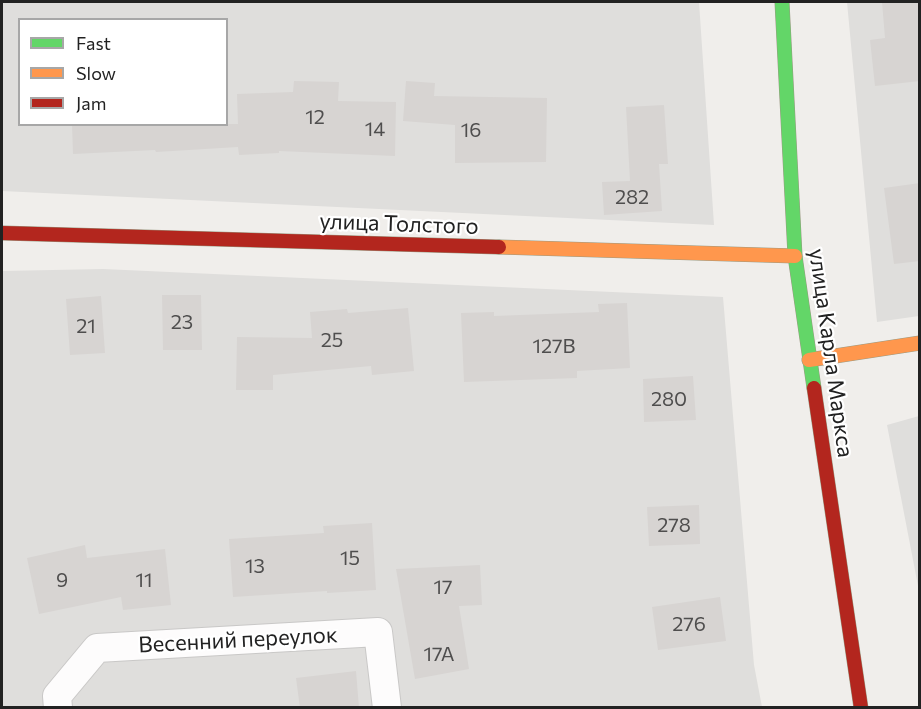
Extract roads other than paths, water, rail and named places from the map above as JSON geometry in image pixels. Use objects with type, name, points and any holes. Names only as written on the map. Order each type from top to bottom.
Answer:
[{"type":"street","name":"улица Карла Маркса","points":[[782,2],[795,256],[861,708]]},
{"type":"street","name":"улица Толстого","points":[[2,233],[795,256]]},
{"type":"street","points":[[809,360],[920,343]]},
{"type":"street","name":"Весенний переулок","points":[[58,708],[57,696],[98,648],[378,632],[387,708]]}]
